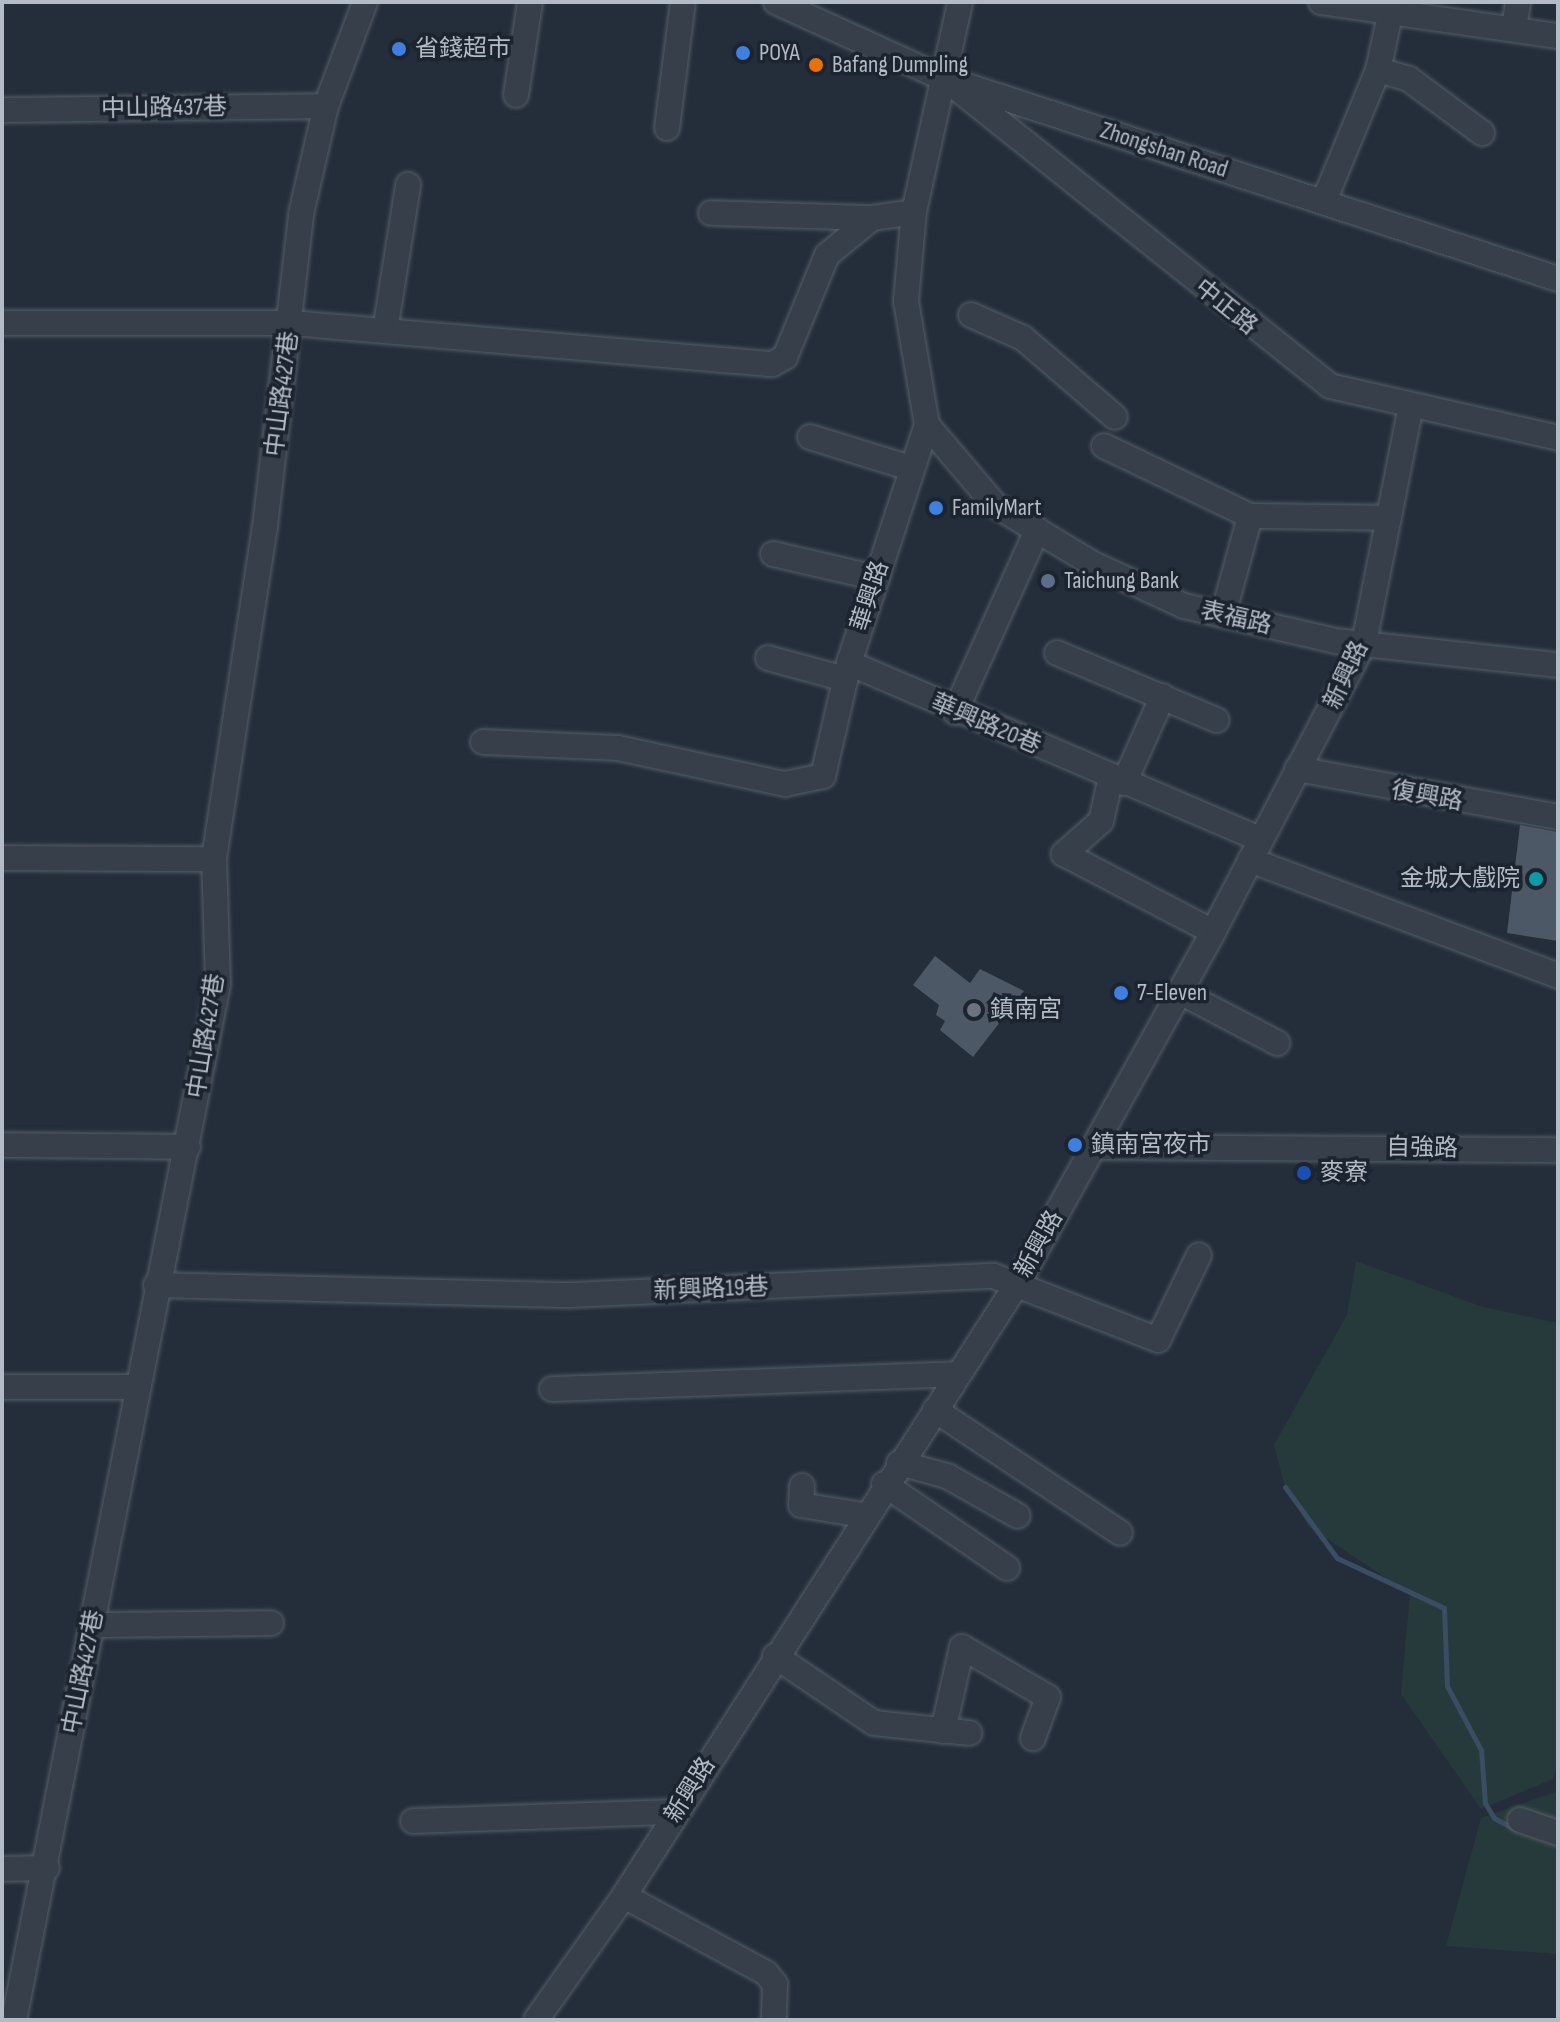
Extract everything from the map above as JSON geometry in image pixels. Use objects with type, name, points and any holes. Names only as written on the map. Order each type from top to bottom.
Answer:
[{"type":"street","name":"中山路427巷","points":[[14,2020],[47,1868],[136,1387],[188,1147],[218,984],[214,859],[291,323],[301,214],[326,106],[365,2]]},
{"type":"street","points":[[516,95],[530,2]]},
{"type":"street","points":[[667,128],[683,2]]},
{"type":"street","name":"Zhongshan Road","points":[[776,2],[943,78],[1558,279]]},
{"type":"street","points":[[927,425],[906,301],[914,212],[960,2]]},
{"type":"street","points":[[1321,2],[1393,8],[1558,36]]},
{"type":"street","points":[[1514,28],[1518,2]]},
{"type":"street","points":[[1324,201],[1378,70],[1393,8]]},
{"type":"street","points":[[1378,70],[1409,79],[1482,133]]},
{"type":"street","name":"中正路","points":[[943,78],[1287,357],[1330,386],[1558,438]]},
{"type":"street","name":"中山路437巷","points":[[2,110],[326,106]]},
{"type":"street","points":[[385,331],[408,185]]},
{"type":"street","points":[[711,213],[872,218],[914,212]]},
{"type":"street","points":[[2,323],[291,323],[772,364],[785,357],[827,255],[872,218]]},
{"type":"street","points":[[971,315],[1023,338],[1115,417]]},
{"type":"street","name":"新興路","points":[[536,2020],[624,1896],[863,1515],[1019,1281],[1213,932],[1364,643],[1411,406]]},
{"type":"street","name":"華興路","points":[[483,742],[618,748],[804,785],[823,776],[847,671],[910,468],[927,425]]},
{"type":"street","name":"表福路","points":[[927,425],[995,505],[1184,606],[1364,643],[1558,665]]},
{"type":"street","points":[[810,437],[910,468]]},
{"type":"street","points":[[1104,446],[1250,516],[1389,518]]},
{"type":"street","points":[[1223,615],[1250,516]]},
{"type":"street","points":[[955,712],[1037,530]]},
{"type":"street","points":[[773,554],[877,578]]},
{"type":"street","points":[[1057,653],[1216,720]]},
{"type":"street","name":"華興路20巷","points":[[768,658],[847,671],[955,712],[1118,780],[1255,849],[1558,976]]},
{"type":"street","points":[[1163,696],[1118,780],[1101,821],[1064,854],[1213,932]]},
{"type":"street","name":"復興路","points":[[1297,769],[1558,817]]},
{"type":"street","points":[[2,858],[214,859]]},
{"type":"street","points":[[1180,992],[1277,1043]]},
{"type":"street","points":[[2,1145],[188,1147]]},
{"type":"street","name":"自強路","points":[[1094,1147],[1558,1150]]},
{"type":"street","name":"新興路19巷","points":[[156,1285],[571,1295],[994,1276],[1019,1281],[1054,1303],[1158,1340],[1199,1255]]},
{"type":"street","points":[[552,1389],[957,1374]]},
{"type":"street","points":[[2,1387],[136,1387]]},
{"type":"street","points":[[935,1410],[1120,1533]]},
{"type":"street","points":[[899,1463],[947,1476],[1018,1516]]},
{"type":"street","points":[[884,1484],[1007,1568]]},
{"type":"street","points":[[802,1486],[801,1505],[863,1515]]},
{"type":"street","points":[[92,1625],[271,1623]]},
{"type":"street","points":[[943,1731],[962,1647],[1048,1697],[1033,1738]]},
{"type":"street","points":[[775,1656],[874,1723],[969,1733]]},
{"type":"street","points":[[413,1821],[677,1812]]},
{"type":"street","points":[[1520,1820],[1558,1833]]},
{"type":"street","points":[[2,1869],[47,1868]]},
{"type":"street","points":[[624,1896],[766,1973],[775,1984],[774,2020]]},
{"type":"green space","points":[[1356,1261],[1483,1307],[1558,1323],[1558,1760],[1553,1779],[1481,1809],[1401,1694],[1410,1594],[1309,1527],[1285,1487],[1274,1445],[1347,1315]]},
{"type":"green space","points":[[1558,1791],[1558,1954],[1446,1946],[1481,1818]]},
{"type":"building","name":"金城大戲院","points":[[1520,825],[1558,832],[1558,941],[1507,933]]},
{"type":"building","name":"鎮南宮","points":[[935,956],[970,983],[980,969],[1024,991],[973,1057],[940,1030],[945,1021],[936,1015],[939,1005],[913,985]]},
{"type":"waterway","points":[[1285,1487],[1337,1558],[1444,1608],[1447,1686],[1481,1750],[1485,1803],[1494,1818],[1515,1829]]},
{"type":"place","name":"省錢超市","points":[[399,49]]},
{"type":"place","name":"POYA","points":[[743,53]]},
{"type":"place","name":"Bafang Dumpling","points":[[816,65]]},
{"type":"place","name":"FamilyMart","points":[[936,508]]},
{"type":"place","name":"Taichung Bank","points":[[1048,581]]},
{"type":"place","name":"金城大戲院","points":[[1536,879]]},
{"type":"place","name":"7-Eleven","points":[[1121,993]]},
{"type":"place","name":"鎮南宮","points":[[974,1010]]},
{"type":"place","name":"鎮南宮夜市","points":[[1075,1145]]},
{"type":"place","name":"麥寮","points":[[1304,1173]]}]
